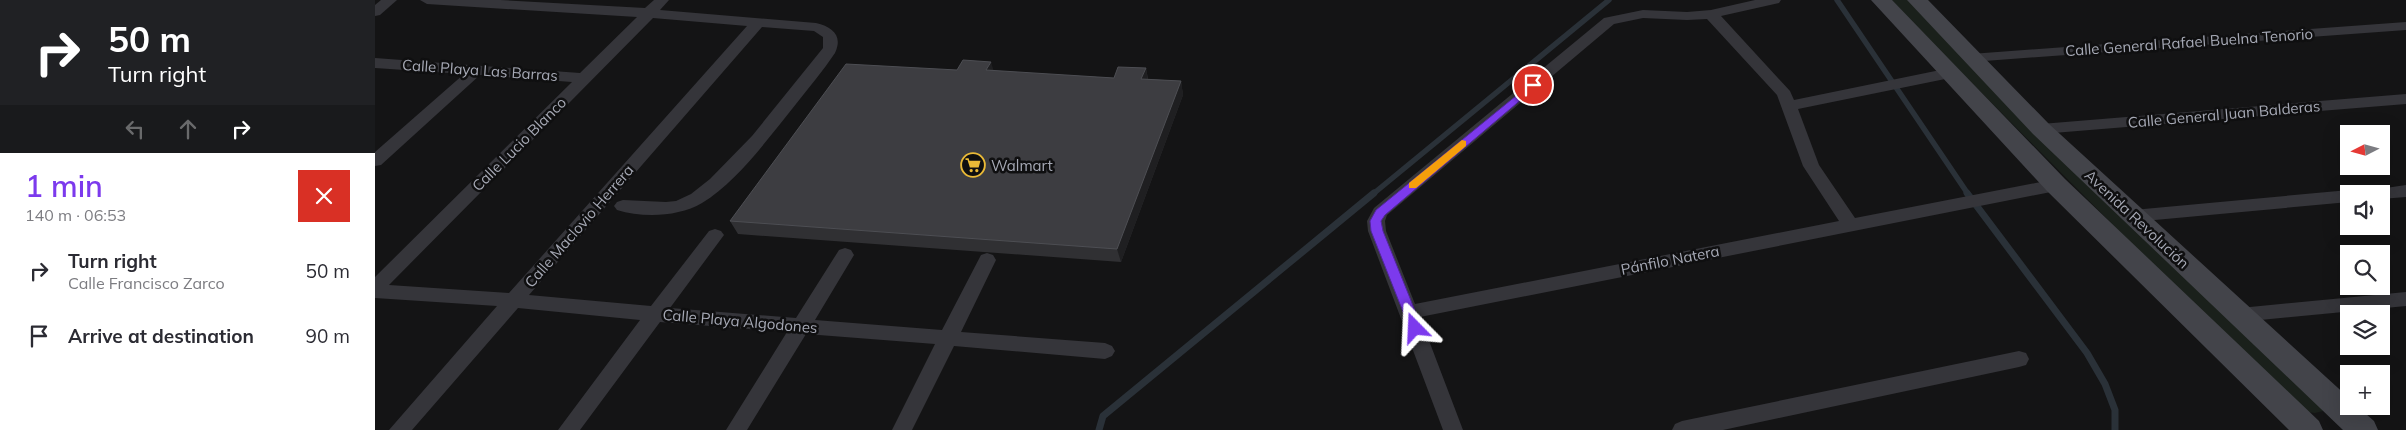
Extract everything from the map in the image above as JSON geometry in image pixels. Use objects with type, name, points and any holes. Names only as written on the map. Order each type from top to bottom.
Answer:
[{"type":"street","points":[[375,12],[390,0]]},
{"type":"street","points":[[427,0],[650,13],[816,27],[827,30],[832,36],[833,43],[747,151],[703,195],[682,206],[660,208],[623,206]]},
{"type":"street","name":"Calle Lucio Blanco","points":[[375,290],[662,0]]},
{"type":"street","name":"Avenida Revolución","points":[[1881,0],[2056,185],[2308,430]]},
{"type":"street","name":"Avenida Revolución","points":[[1917,0],[2041,129],[2363,430]]},
{"type":"street","points":[[1453,430],[1377,231],[1376,221],[1380,212],[1609,21],[1643,14],[1687,16],[1711,14],[1768,1]]},
{"type":"street","points":[[1711,14],[1774,82],[1790,106],[1811,166],[1850,224]]},
{"type":"street","name":"Calle Maclovio Herrera","points":[[399,430],[758,22]]},
{"type":"street","name":"Calle General Rafael Buelna Tenorio","points":[[1971,58],[2406,26]]},
{"type":"street","name":"Calle Playa Las Barras","points":[[375,63],[584,78]]},
{"type":"street","points":[[375,161],[477,70]]},
{"type":"street","points":[[1790,106],[1950,73]]},
{"type":"street","name":"Calle General Juan Balderas","points":[[2041,129],[2406,99]]},
{"type":"street","name":"Pánfilo Natera","points":[[1409,312],[1979,198],[2056,185]]},
{"type":"street","points":[[2390,193],[2406,191]]},
{"type":"street","points":[[2133,216],[2340,197]]},
{"type":"street","points":[[568,430],[715,235]]},
{"type":"street","points":[[736,430],[845,255]]},
{"type":"street","points":[[902,430],[987,260]]},
{"type":"street","name":"Calle Playa Algodones","points":[[375,290],[513,300],[656,314],[1105,351]]},
{"type":"street","points":[[2240,316],[2406,299]]},
{"type":"street","points":[[1683,430],[2019,359]]},
{"type":"shaded area","points":[[1886,0],[1910,0],[2321,404],[2323,411],[2315,413],[2306,412],[2138,250],[1961,72]]},
{"type":"building","name":"Walmart","points":[[963,60],[991,62],[986,70],[1114,78],[1118,67],[1146,68],[1141,79],[1181,81],[1117,249],[730,221],[846,64],[957,70]]},
{"type":"waterway","points":[[1373,194],[1609,0]]},
{"type":"waterway","points":[[1837,0],[1968,194]]},
{"type":"waterway","points":[[1099,430],[1103,416],[1374,193]]},
{"type":"waterway","points":[[1967,193],[2087,353],[2105,384],[2115,410],[2115,430]]},
{"type":"slow traffic","points":[[1413,185],[1462,144]]},
{"type":"place","name":"Walmart","points":[[973,165]]},
{"type":"route","points":[[1415,328],[1377,231],[1376,221],[1380,212],[1533,85]]}]
